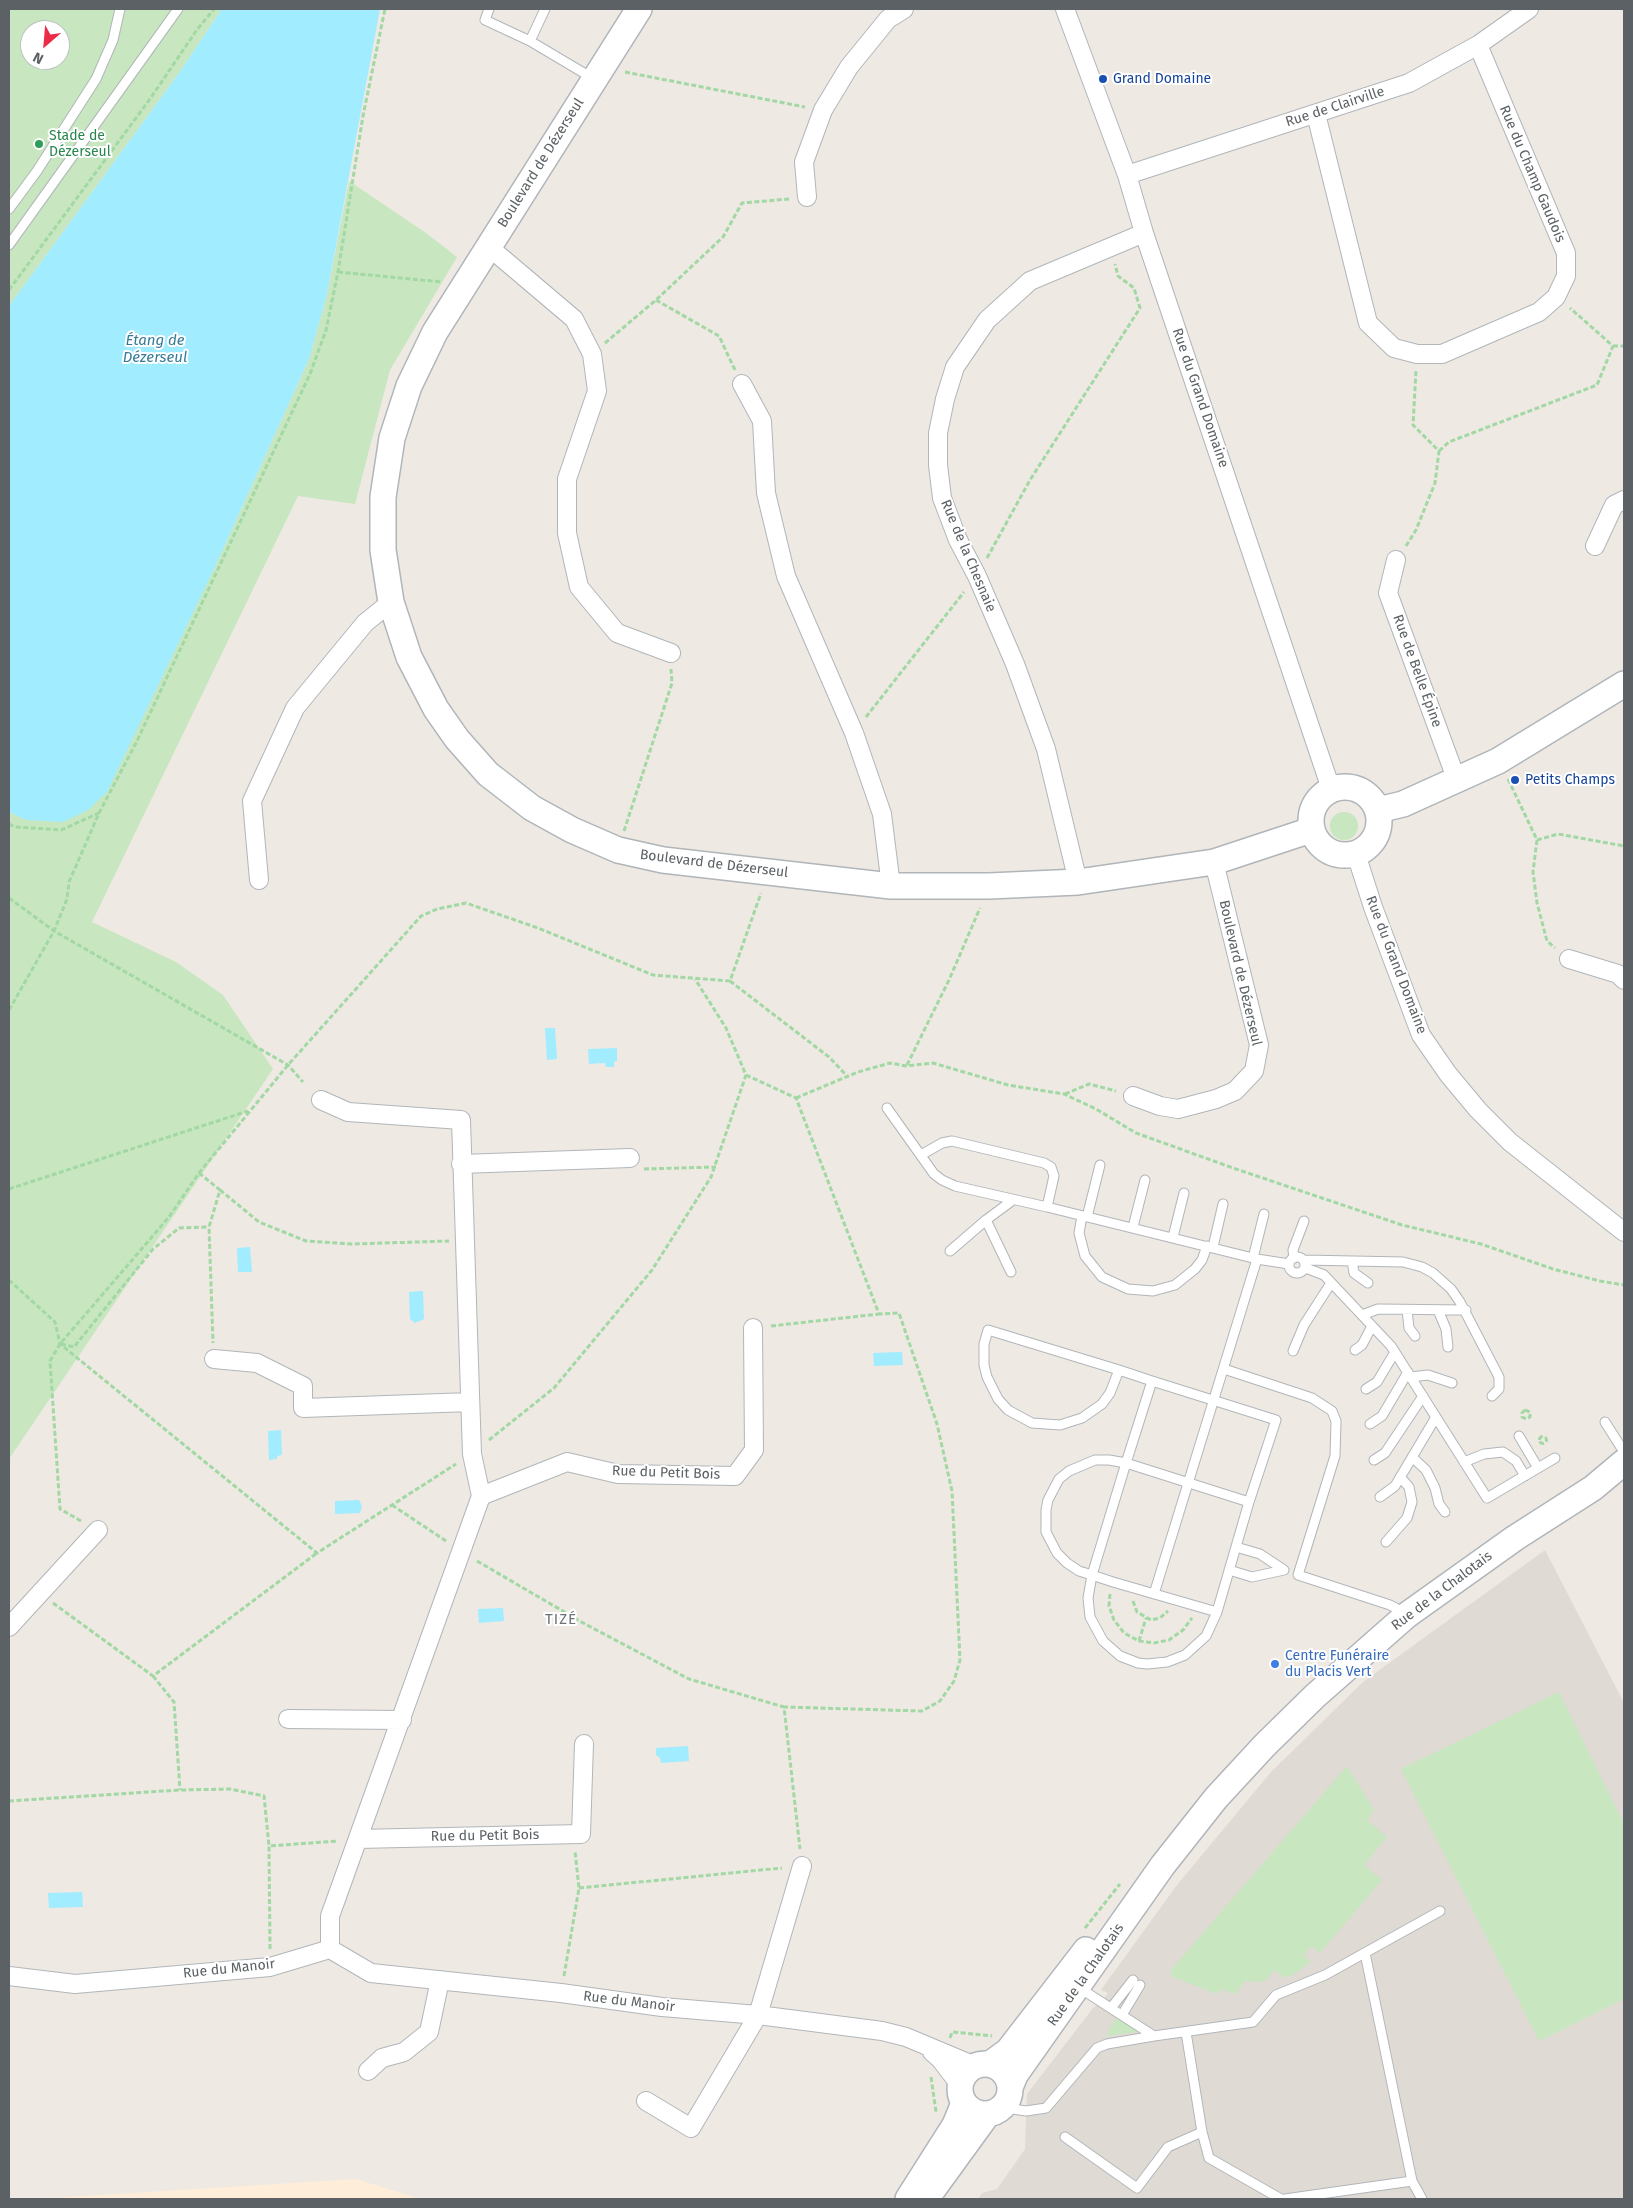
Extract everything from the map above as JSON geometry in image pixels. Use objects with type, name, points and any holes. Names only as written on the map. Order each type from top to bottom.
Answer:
[{"type":"street","name":"Boulevard de Dézerseul","points":[[639,9],[435,332],[409,386],[392,438],[384,497],[383,550],[391,602],[409,657],[436,709],[457,739],[488,774],[532,808],[572,830],[618,850],[663,860],[891,886],[989,886],[1078,882],[1214,862],[1311,830]]},
{"type":"street","points":[[807,197],[804,162],[823,110],[849,67],[888,19],[904,9]]},
{"type":"street","name":"Rue du Grand Domaine","points":[[1065,9],[1127,175],[1144,233],[1331,789]]},
{"type":"street","name":"Rue de Clairville","points":[[1127,175],[1409,83],[1478,44],[1529,9]]},
{"type":"street","name":"Rue du Champ Gaudois","points":[[1316,114],[1368,323],[1394,348],[1417,354],[1442,354],[1539,312],[1556,297],[1566,276],[1566,253],[1478,44]]},
{"type":"street","name":"Rue de la Chesnaie","points":[[1078,882],[1046,749],[1015,664],[977,576],[958,540],[942,498],[938,465],[938,433],[945,399],[956,367],[987,320],[1030,281],[1144,233]]},
{"type":"street","points":[[489,247],[574,319],[592,354],[597,391],[567,480],[567,533],[578,587],[617,633],[671,653]]},
{"type":"street","points":[[742,384],[762,421],[766,493],[786,576],[854,733],[882,814],[891,886]]},
{"type":"street","points":[[1595,546],[1614,505],[1624,500]]},
{"type":"street","name":"Rue de Belle Épine","points":[[1396,560],[1388,593],[1457,781]]},
{"type":"street","points":[[259,880],[252,801],[295,708],[365,623],[391,602]]},
{"type":"street","points":[[1378,810],[1403,804],[1498,761],[1624,684]]},
{"type":"street","points":[[1346,786],[1356,788],[1366,793],[1378,810],[1378,832],[1369,845],[1356,854],[1345,856],[1324,848],[1316,840],[1311,830],[1312,808],[1318,799],[1331,789],[1346,786]]},
{"type":"street","name":"Rue du Grand Domaine","points":[[1356,854],[1373,907],[1422,1035],[1448,1074],[1478,1110],[1510,1142],[1624,1232]]},
{"type":"street","name":"Boulevard de Dézerseul","points":[[1133,1096],[1160,1106],[1178,1109],[1216,1099],[1234,1091],[1254,1071],[1260,1046],[1214,862]]},
{"type":"street","points":[[1569,959],[1618,974],[1624,980]]},
{"type":"street","points":[[321,1100],[348,1112],[461,1120],[472,1454],[481,1496],[330,1916],[330,1949]]},
{"type":"street","points":[[461,1164],[630,1158]]},
{"type":"street","name":"Rue du Petit Bois","points":[[481,1496],[567,1462],[618,1474],[735,1476],[754,1450],[753,1328]]},
{"type":"street","points":[[214,1359],[257,1363],[303,1386],[303,1408],[470,1402]]},
{"type":"street","name":"Rue de la Chalotais","points":[[1009,2094],[1015,2075],[1163,1865],[1216,1798],[1264,1745],[1315,1696],[1407,1615],[1500,1549],[1593,1488],[1624,1462]]},
{"type":"street","name":"Rue de la Chalotais","points":[[1593,1488],[1610,1483],[1624,1475]]},
{"type":"street","points":[[9,1627],[98,1530]]},
{"type":"street","points":[[288,1719],[402,1720]]},
{"type":"street","points":[[574,1834],[581,1834],[584,1744]]},
{"type":"street","name":"Rue du Petit Bois","points":[[358,1839],[574,1834]]},
{"type":"street","name":"Rue de la Chalotais","points":[[922,2199],[955,2125],[972,2080],[1008,2051],[1064,1976],[1117,1914],[1163,1865]]},
{"type":"street","points":[[646,2102],[691,2128],[758,2015],[802,1866]]},
{"type":"street","name":"Rue du Manoir","points":[[9,1976],[75,1984],[270,1967],[330,1949],[371,1973],[662,2007],[758,2015],[882,2031],[922,2044],[972,2080]]},
{"type":"street","points":[[368,2071],[382,2058],[404,2052],[429,2032],[440,1980]]},
{"type":"street","name":"Rue du Manoir","points":[[922,2044],[940,2059],[972,2080]]},
{"type":"street","points":[[1004,2071],[1009,2094],[1002,2109],[986,2115],[978,2114],[972,2080],[1004,2071]]},
{"type":"street","name":"Rue de la Chalotais","points":[[922,2199],[986,2115]]},
{"type":"lane","points":[[9,209],[42,164],[96,79],[113,40],[120,9]]},
{"type":"lane","points":[[9,245],[178,9]]},
{"type":"lane","points":[[489,9],[485,20],[599,72]]},
{"type":"lane","points":[[530,41],[545,9]]},
{"type":"lane","points":[[887,1108],[934,1174],[955,1186],[1133,1227],[1272,1263],[1291,1261],[1305,1264],[1352,1261],[1403,1262],[1422,1267],[1443,1281],[1466,1310],[1499,1377],[1499,1389],[1492,1396]]},
{"type":"lane","points":[[921,1155],[942,1143],[952,1141],[1044,1163],[1051,1167],[1054,1176],[1047,1207]]},
{"type":"lane","points":[[1100,1165],[1079,1233],[1085,1256],[1102,1276],[1128,1289],[1152,1291],[1175,1285],[1185,1279],[1202,1260],[1210,1247],[1224,1204]]},
{"type":"lane","points":[[1133,1227],[1146,1180]]},
{"type":"lane","points":[[1173,1238],[1184,1193]]},
{"type":"lane","points":[[950,1251],[1013,1200]]},
{"type":"lane","points":[[1154,1594],[1224,1369],[1255,1259],[1264,1214]]},
{"type":"lane","points":[[986,1220],[1011,1272]]},
{"type":"lane","points":[[1304,1222],[1294,1250],[1290,1271],[1297,1274],[1305,1264]]},
{"type":"lane","points":[[1352,1261],[1354,1273],[1368,1282]]},
{"type":"lane","points":[[1305,1264],[1324,1275],[1395,1352],[1487,1498],[1555,1458]]},
{"type":"lane","points":[[1293,1351],[1304,1325],[1331,1283]]},
{"type":"lane","points":[[1362,1315],[1378,1309],[1466,1310]]},
{"type":"lane","points":[[1407,1310],[1408,1328],[1415,1336]]},
{"type":"lane","points":[[1438,1310],[1446,1329],[1448,1347]]},
{"type":"lane","points":[[1355,1350],[1362,1345],[1372,1326]]},
{"type":"lane","points":[[1119,1370],[1110,1393],[1102,1404],[1082,1418],[1060,1425],[1032,1423],[1008,1410],[998,1399],[985,1371],[984,1344],[988,1330],[1119,1370],[1276,1420],[1249,1502],[1217,1612],[1206,1636],[1194,1649],[1185,1655],[1157,1664],[1138,1663],[1120,1656],[1098,1634],[1088,1608],[1092,1575],[1152,1381]]},
{"type":"lane","points":[[1366,1389],[1377,1382],[1395,1352]]},
{"type":"lane","points":[[1224,1369],[1312,1398],[1332,1411],[1336,1421],[1335,1456],[1298,1575]]},
{"type":"lane","points":[[1409,1375],[1428,1375],[1452,1383]]},
{"type":"lane","points":[[1370,1424],[1382,1416],[1409,1375]]},
{"type":"lane","points":[[1374,1460],[1385,1453],[1423,1396]]},
{"type":"lane","points":[[1380,1497],[1390,1492],[1436,1417]]},
{"type":"lane","points":[[1605,1422],[1624,1452]]},
{"type":"lane","points":[[1519,1436],[1538,1468]]},
{"type":"lane","points":[[1464,1462],[1484,1454],[1503,1452],[1516,1461],[1525,1476]]},
{"type":"lane","points":[[1412,1457],[1426,1470],[1435,1488],[1439,1504],[1445,1512]]},
{"type":"lane","points":[[1217,1612],[1079,1571],[1067,1563],[1054,1548],[1046,1526],[1048,1500],[1059,1479],[1080,1465],[1094,1460],[1109,1460],[1126,1463],[1249,1502]]},
{"type":"lane","points":[[1386,1542],[1407,1518],[1412,1502],[1409,1487],[1400,1477]]},
{"type":"lane","points":[[1236,1547],[1260,1554],[1284,1570],[1390,1605],[1407,1615]]},
{"type":"lane","points":[[1229,1570],[1252,1577],[1284,1570]]},
{"type":"lane","points":[[1009,2094],[1014,2109],[1046,2108],[1097,2048],[1107,2044],[1154,2036],[1253,2022],[1276,1995],[1325,1975],[1440,1910]]},
{"type":"lane","points":[[1365,1953],[1412,2182],[1422,2199]]},
{"type":"lane","points":[[1111,2008],[1136,1982],[1122,2015]]},
{"type":"lane","points":[[1078,1987],[1154,2036]]},
{"type":"lane","points":[[1186,2032],[1202,2132],[1209,2158],[1281,2199]]},
{"type":"lane","points":[[1065,2137],[1137,2188],[1168,2147],[1202,2132]]},
{"type":"lane","points":[[1285,2199],[1412,2182]]},
{"type":"path","points":[[9,290],[150,99],[196,31],[214,9]]},
{"type":"path","points":[[9,1010],[54,931],[67,899],[69,882],[99,813],[136,743],[310,374],[326,330],[338,272],[362,125],[385,9]]},
{"type":"path","points":[[599,72],[633,75],[823,110]]},
{"type":"path","points":[[592,354],[656,300],[723,237],[742,203],[807,197]]},
{"type":"path","points":[[854,733],[977,576],[1030,480],[1140,308],[1134,288],[1118,276],[1111,246]]},
{"type":"path","points":[[338,272],[466,285]]},
{"type":"path","points":[[1556,297],[1613,346],[1624,346]]},
{"type":"path","points":[[656,300],[719,336],[742,384]]},
{"type":"path","points":[[1396,560],[1416,530],[1435,483],[1439,451],[1449,442],[1597,385],[1613,346]]},
{"type":"path","points":[[1417,354],[1413,425],[1439,451]]},
{"type":"path","points":[[618,850],[672,682],[671,653]]},
{"type":"path","points":[[1498,761],[1537,840],[1533,872],[1537,903],[1547,941],[1569,959]]},
{"type":"path","points":[[9,824],[15,827],[61,830],[99,813]]},
{"type":"path","points":[[1537,840],[1558,834],[1624,846]]},
{"type":"path","points":[[730,981],[769,871]]},
{"type":"path","points":[[906,1066],[949,980],[989,886]]},
{"type":"path","points":[[9,898],[54,931],[288,1065],[303,1082]]},
{"type":"path","points":[[98,1530],[60,1509],[50,1361],[60,1344],[169,1217],[198,1172],[288,1065],[421,916],[437,909],[466,903],[538,928],[653,975],[730,981],[829,1057],[847,1076]]},
{"type":"path","points":[[153,1676],[317,1553],[472,1454],[554,1388],[652,1270],[716,1167],[746,1075],[726,1028],[695,978]]},
{"type":"path","points":[[796,1098],[847,1076],[890,1063],[906,1066],[933,1063],[1008,1085],[1064,1094],[1096,1109],[1136,1133],[1402,1225],[1481,1244],[1552,1269],[1624,1285]]},
{"type":"path","points":[[746,1075],[796,1098],[879,1314]]},
{"type":"path","points":[[1064,1094],[1089,1084],[1133,1096]]},
{"type":"path","points":[[9,1189],[250,1111]]},
{"type":"path","points":[[630,1158],[637,1168],[646,1170],[716,1167]]},
{"type":"path","points":[[198,1172],[259,1222],[306,1241],[352,1244],[464,1240]]},
{"type":"path","points":[[214,1359],[209,1227],[220,1190]]},
{"type":"path","points":[[60,1344],[74,1346],[153,1249],[179,1228],[209,1227]]},
{"type":"path","points":[[9,1280],[55,1322],[60,1344],[317,1553]]},
{"type":"path","points":[[392,1505],[462,1552],[585,1624],[690,1679],[784,1707],[922,1711],[940,1701],[954,1681],[960,1660],[952,1491],[937,1424],[899,1313],[753,1328]]},
{"type":"path","points":[[1113,1582],[1109,1600],[1114,1620],[1124,1633],[1139,1641],[1162,1642],[1176,1636],[1188,1624],[1197,1606]]},
{"type":"path","points":[[1135,1588],[1134,1607],[1146,1618],[1156,1620],[1164,1616],[1173,1599]]},
{"type":"path","points":[[40,1593],[153,1676],[174,1702],[180,1790]]},
{"type":"path","points":[[1139,1641],[1146,1618]]},
{"type":"path","points":[[579,1888],[802,1866],[784,1707]]},
{"type":"path","points":[[9,1802],[180,1790],[230,1789],[264,1796],[269,1846],[270,1967]]},
{"type":"path","points":[[561,1994],[579,1888],[574,1834]]},
{"type":"path","points":[[269,1846],[358,1839]]},
{"type":"path","points":[[937,2117],[931,2074],[940,2059]]},
{"type":"shaded area","points":[[1545,1550],[1624,1703],[1624,2199],[978,2199],[982,2193],[997,2189],[1025,2149],[1027,2094],[1093,2008],[1108,1993],[1101,1990],[1177,1885],[1271,1772],[1363,1682]]},
{"type":"shaded area","points":[[356,2179],[421,2199],[35,2199]]},
{"type":"green space","points":[[9,9],[222,9],[179,73],[9,306]]},
{"type":"green space","points":[[349,181],[426,233],[457,257],[390,370],[355,504],[298,496],[92,922],[176,962],[223,995],[273,1069],[9,1459],[9,812],[26,820],[214,569],[309,359],[327,294]]},
{"type":"green space","points":[[1344,812],[1354,816],[1358,826],[1354,836],[1344,840],[1334,836],[1330,826],[1334,816]]},
{"type":"green space","points":[[1559,1692],[1624,1824],[1624,1999],[1539,2041],[1401,1769]]},
{"type":"green space","points":[[1347,1766],[1374,1810],[1367,1820],[1387,1837],[1364,1865],[1382,1880],[1320,1953],[1311,1946],[1304,1955],[1311,1962],[1292,1975],[1284,1978],[1275,1970],[1264,1982],[1245,1981],[1235,1994],[1221,1989],[1217,1994],[1170,1976],[1173,1971],[1171,1970]]},
{"type":"green space","points":[[1116,2017],[1138,2029],[1137,2032],[1106,2036]]},
{"type":"water","name":"Étang de Dézerseul","points":[[222,9],[380,9],[327,294],[309,359],[214,569],[107,792],[88,810],[63,822],[26,820],[9,812],[9,306],[179,73]]},
{"type":"water","points":[[545,1028],[555,1028],[557,1059],[547,1060]]},
{"type":"water","points":[[617,1048],[617,1061],[614,1062],[614,1067],[606,1067],[605,1063],[589,1064],[588,1049]]},
{"type":"water","points":[[250,1247],[252,1272],[238,1272],[237,1248]]},
{"type":"water","points":[[423,1291],[424,1319],[415,1323],[410,1319],[409,1292]]},
{"type":"water","points":[[902,1352],[903,1365],[874,1366],[873,1353]]},
{"type":"water","points":[[281,1430],[282,1455],[277,1456],[277,1459],[269,1460],[268,1431]]},
{"type":"water","points":[[359,1500],[362,1506],[360,1513],[335,1514],[335,1501]]},
{"type":"water","points":[[503,1608],[504,1621],[479,1623],[478,1609]]},
{"type":"water","points":[[688,1746],[689,1761],[661,1763],[660,1758],[656,1755],[656,1748]]},
{"type":"water","points":[[82,1892],[83,1907],[49,1908],[48,1893]]},
{"type":"place","name":"Grand Domaine","points":[[1103,79]]},
{"type":"place","name":"Stade de Dézerseul","points":[[39,144]]},
{"type":"place","name":"Petits Champs","points":[[1515,780]]},
{"type":"place","name":"Centre Funéraire du Placis Vert","points":[[1275,1664]]},
{"type":"district","name":"TIZÉ","points":[[561,1620]]}]
